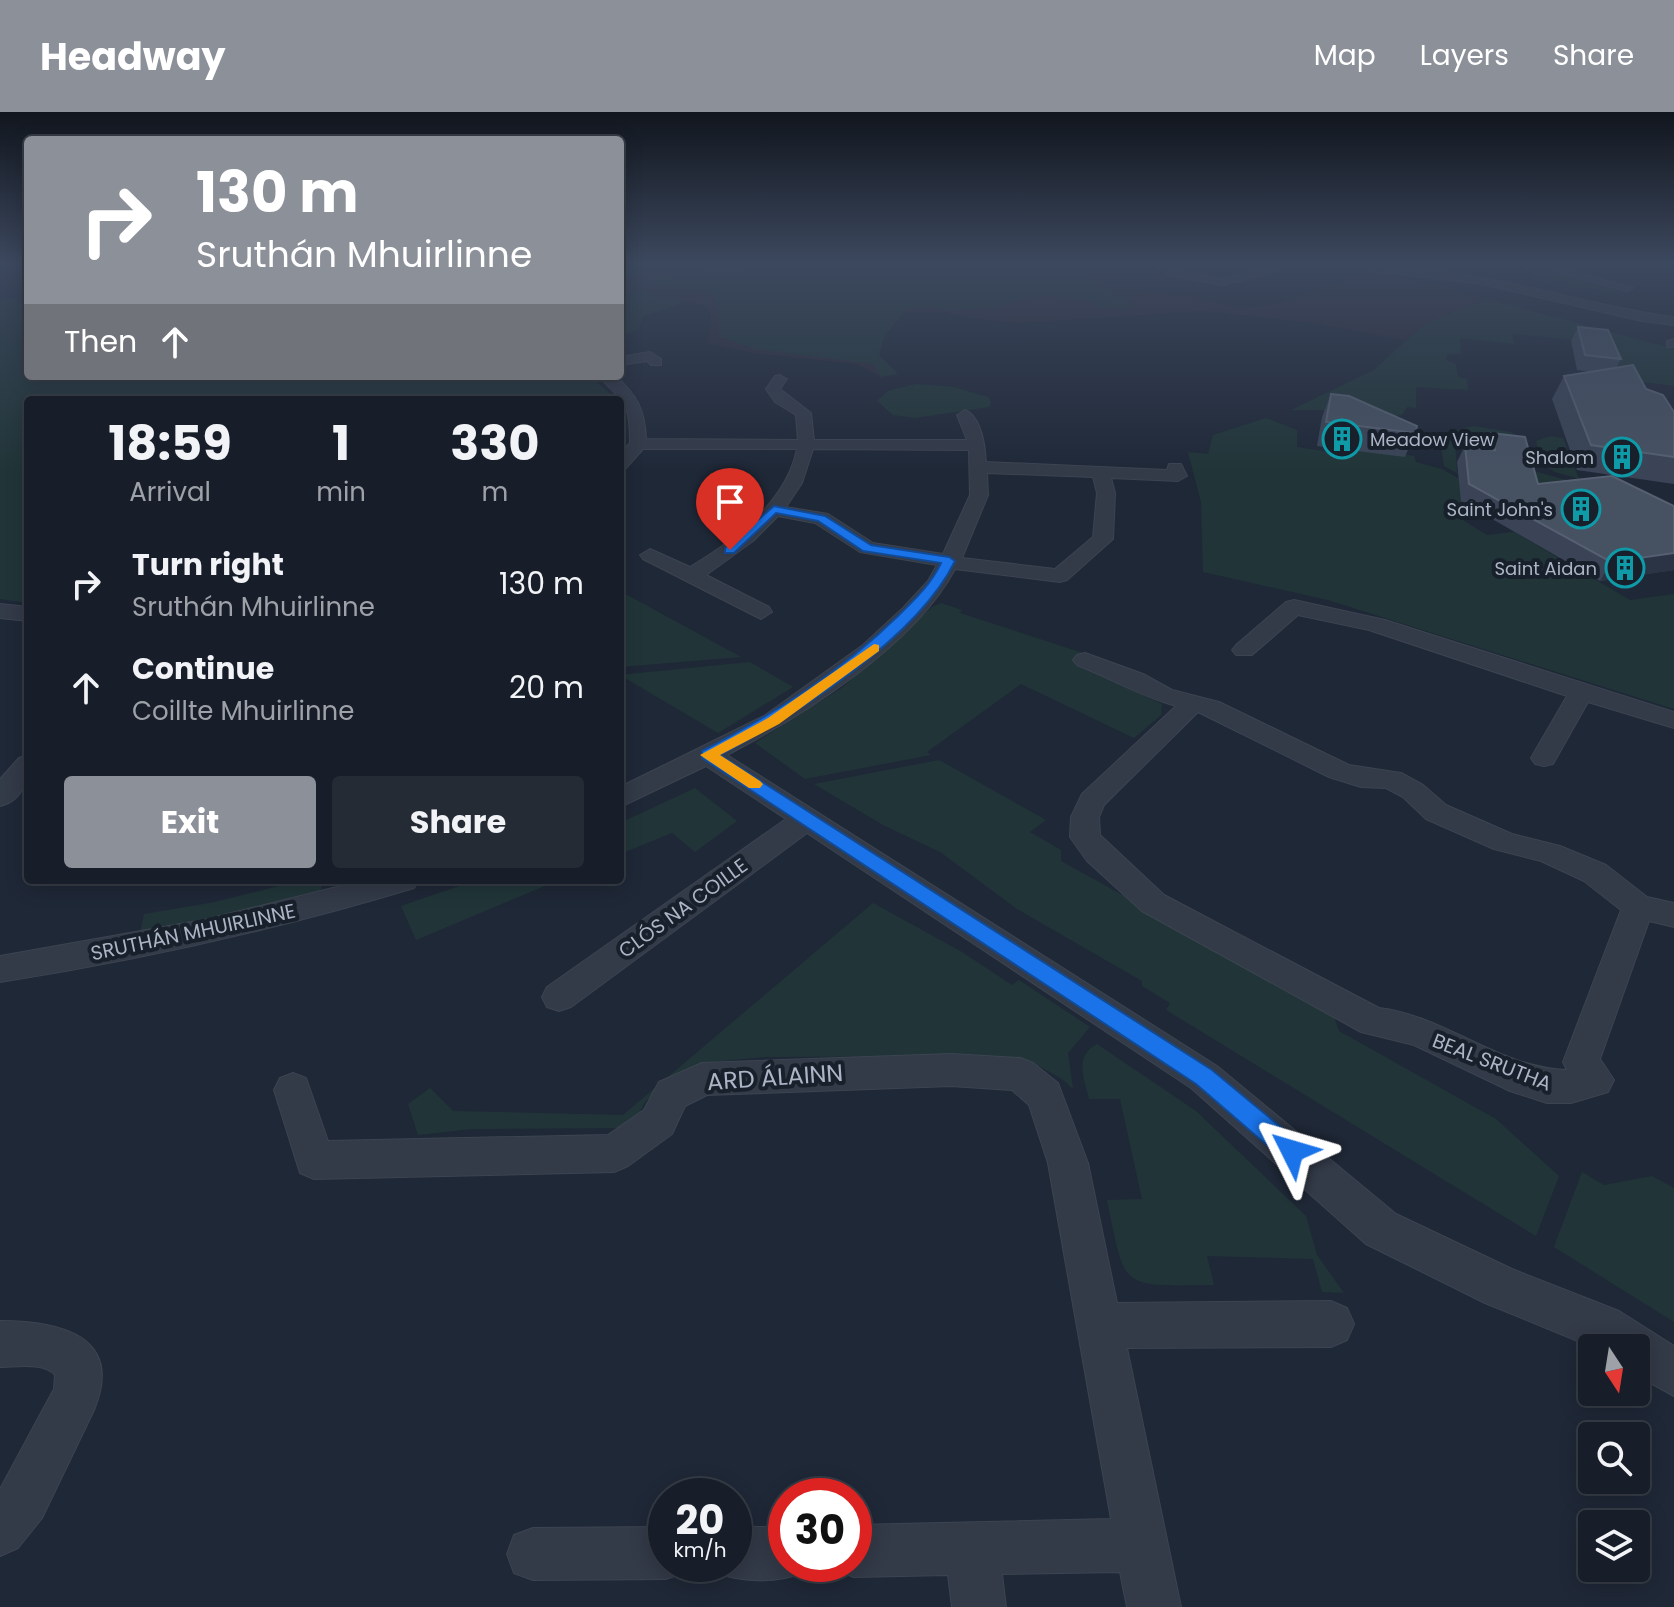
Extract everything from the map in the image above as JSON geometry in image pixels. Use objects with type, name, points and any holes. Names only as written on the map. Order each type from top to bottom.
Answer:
[{"type":"street","points":[[624,360],[650,356],[656,362]]},
{"type":"street","points":[[692,575],[747,537],[774,510],[799,470],[806,444],[803,413],[780,399],[773,389],[780,379]]},
{"type":"street","points":[[610,380],[635,404],[638,444],[624,460]]},
{"type":"street","points":[[624,796],[773,721],[871,650],[937,584],[962,542],[979,495],[977,445],[965,415]]},
{"type":"street","points":[[638,444],[977,445]]},
{"type":"street","points":[[978,467],[1101,475],[1178,476],[1175,468]]},
{"type":"street","points":[[774,510],[821,518],[867,548],[1060,576],[1103,539],[1106,493],[1101,475]]},
{"type":"street","points":[[650,555],[761,612]]},
{"type":"street","points":[[1244,650],[1294,607],[1329,618],[1374,624],[1581,693],[1674,720]]},
{"type":"street","points":[[0,611],[24,614]]},
{"type":"street","points":[[1085,660],[1134,679],[1163,695],[1194,702],[1270,734],[1286,747],[1339,771],[1361,778],[1391,779],[1413,791],[1436,812],[1504,842],[1549,853],[1595,873],[1638,907],[1674,915]]},
{"type":"street","points":[[1544,758],[1581,693]]},
{"type":"street","name":"BEAL SRUTHA","points":[[1194,702],[1092,801],[1085,817],[1085,837],[1098,854],[1153,903],[1373,1022],[1405,1027],[1471,1057],[1552,1088],[1576,1089],[1595,1080],[1581,1062],[1638,907]]},
{"type":"street","points":[[708,755],[1204,1077],[1381,1229],[1501,1287],[1614,1334]]},
{"type":"street","points":[[0,797],[20,766]]},
{"type":"street","name":"CLÓS NA COILLE","points":[[559,997],[808,818]]},
{"type":"street","name":"SRUTHÁN MHUIRLINNE","points":[[0,969],[111,953],[245,924],[383,884]]},
{"type":"street","name":"ARD ÁLAINN","points":[[293,1090],[314,1160],[614,1153],[658,1122],[672,1094],[702,1079],[951,1070],[1020,1074],[1045,1095],[1068,1163],[1154,1607]]},
{"type":"street","points":[[1099,1326],[1331,1324]]},
{"type":"street","points":[[0,1344],[50,1344],[70,1357],[80,1377],[77,1393],[24,1500],[0,1530]]},
{"type":"street","points":[[1650,1357],[1674,1373]]},
{"type":"street","points":[[872,1551],[1142,1545]]},
{"type":"street","points":[[972,1549],[979,1607]]},
{"type":"street","points":[[533,1554],[648,1553]]},
{"type":"shaded area","points":[[709,333],[887,333],[879,355],[898,374],[881,377],[857,364],[754,353],[707,342]]},
{"type":"shaded area","points":[[1366,333],[1414,333],[1405,340]]},
{"type":"green space","points":[[0,333],[24,333],[24,380],[594,380],[612,396],[24,396],[24,602],[0,599]]},
{"type":"green space","points":[[719,333],[887,333],[879,355],[898,374],[881,377],[873,364],[755,349],[719,336]]},
{"type":"green space","points":[[1414,333],[1613,333],[1674,349],[1674,386],[1617,378],[1600,342],[1512,334],[1514,344],[1460,338],[1461,354],[1447,354],[1446,360],[1456,364],[1458,377],[1467,379],[1468,390],[1416,387],[1416,408],[1407,407],[1402,415],[1377,418],[1322,410],[1291,410],[1374,370]]},
{"type":"green space","points":[[916,384],[953,387],[988,397],[991,402],[989,407],[915,418],[893,415],[877,401],[888,391]]},
{"type":"green space","points":[[1266,418],[1297,430],[1297,447],[1350,455],[1352,447],[1414,456],[1416,462],[1442,469],[1497,500],[1462,504],[1463,520],[1487,535],[1514,532],[1630,600],[1674,594],[1674,709],[1328,600],[1203,572],[1201,502],[1188,452],[1208,454],[1213,435]]},
{"type":"green space","points":[[1474,426],[1511,432],[1520,439],[1505,446],[1455,440],[1457,472],[1508,480],[1534,471],[1581,484],[1503,499],[1444,466],[1439,434]]},
{"type":"green space","points":[[1550,436],[1563,438],[1579,479],[1555,472],[1540,463],[1536,441]]},
{"type":"green space","points":[[624,593],[741,657],[624,667]]},
{"type":"green space","points":[[941,603],[962,610],[960,613],[1083,653],[1075,665],[1162,704],[1161,715],[1134,738],[1021,684],[927,752],[931,755],[805,779],[755,743],[843,687],[932,607]]},
{"type":"green space","points":[[750,662],[793,687],[718,733],[624,675]]},
{"type":"green space","points":[[939,760],[1046,820],[1030,832],[1061,850],[1061,861],[1332,1011],[1339,1031],[1496,1119],[1559,1176],[1536,1236],[1166,1010],[1170,1003],[1142,986],[1142,981],[1017,909],[940,852],[883,825],[814,784]]},
{"type":"green space","points":[[695,788],[737,821],[695,852],[672,833],[624,852],[624,821]]},
{"type":"green space","points":[[287,884],[322,884],[321,893],[140,933],[144,914],[215,902]]},
{"type":"green space","points":[[465,884],[549,884],[416,940],[401,906]]},
{"type":"green space","points":[[873,903],[962,952],[1012,985],[1019,980],[1090,1027],[1068,1053],[1073,1089],[1039,1066],[984,1056],[763,1057],[702,1063],[682,1071],[646,1101],[638,1115],[623,1128],[472,1129],[418,1135],[408,1104],[430,1088],[453,1111],[623,1115]]},
{"type":"green space","points":[[1097,1044],[1196,1111],[1306,1216],[1317,1255],[1344,1293],[1322,1292],[1313,1259],[1207,1256],[1214,1285],[1160,1285],[1144,1283],[1132,1277],[1124,1268],[1119,1253],[1107,1200],[1142,1199],[1120,1099],[1089,1099],[1083,1061]]},
{"type":"green space","points":[[1582,1172],[1604,1185],[1652,1176],[1674,1188],[1674,1322],[1554,1247]]},
{"type":"building","points":[[1579,333],[1609,333],[1621,359],[1585,355]]},
{"type":"building","points":[[1633,365],[1646,389],[1663,395],[1674,412],[1674,457],[1591,445],[1564,376]]},
{"type":"building","points":[[1331,394],[1349,396],[1417,426],[1415,433],[1326,422]]},
{"type":"building","points":[[1491,433],[1525,437],[1538,484],[1612,476],[1674,506],[1674,553],[1611,562],[1469,484],[1465,446],[1495,450]]},
{"type":"slow traffic","points":[[754,784],[708,755],[773,721],[874,648]]},
{"type":"place","name":"Meadow View","points":[[1342,439]]},
{"type":"place","name":"Shalom","points":[[1622,457]]},
{"type":"place","name":"Saint John's","points":[[1581,509]]},
{"type":"place","name":"Saint Aidan","points":[[1625,568]]},
{"type":"route","points":[[730,550],[774,510],[821,518],[867,548],[949,561],[937,584],[871,650],[773,721],[708,755],[1204,1077],[1292,1151]]}]
